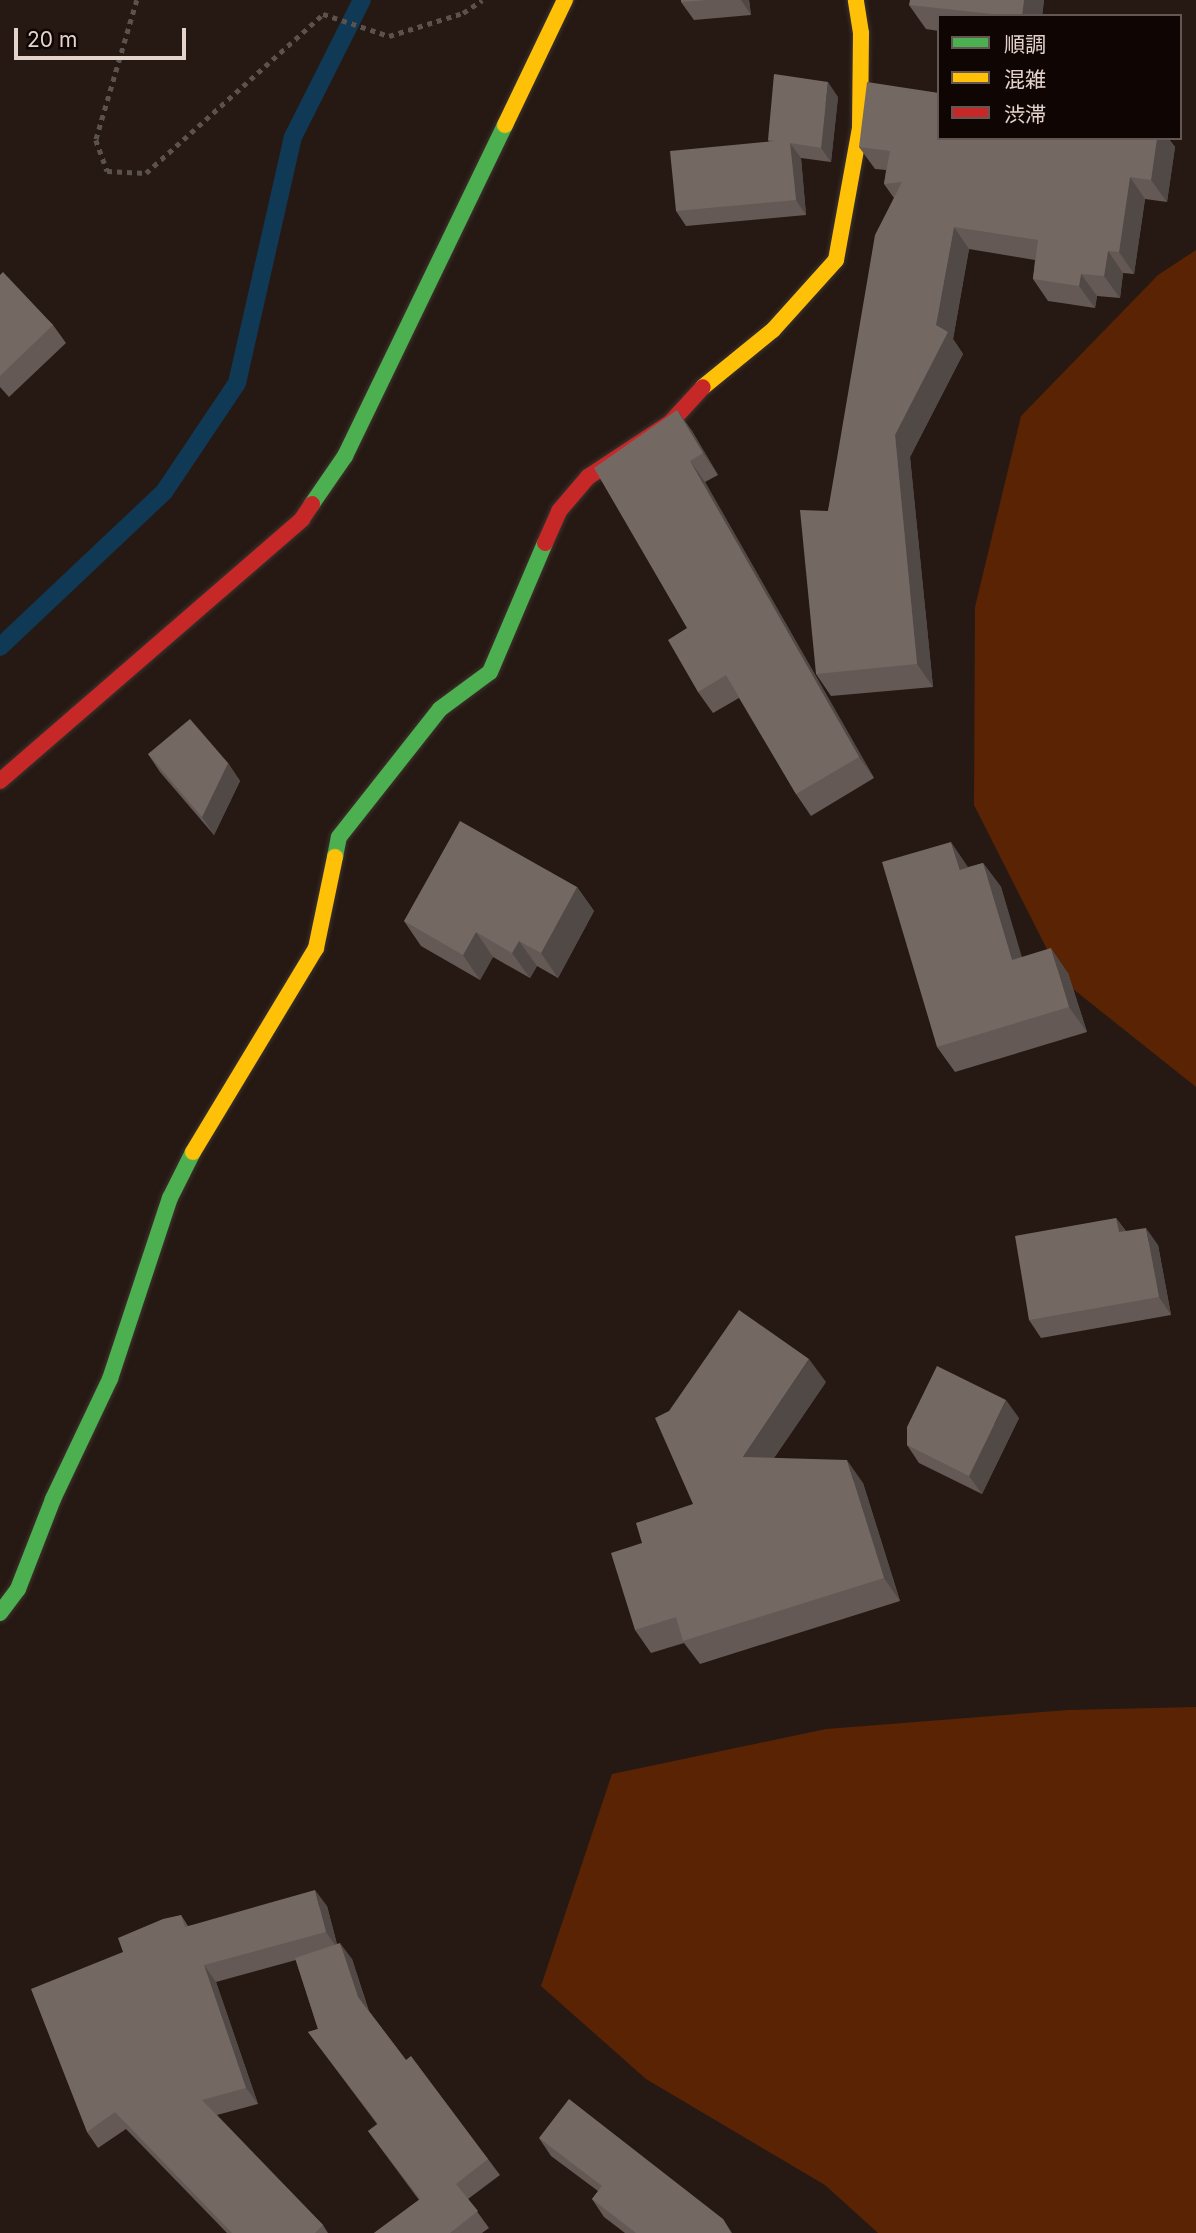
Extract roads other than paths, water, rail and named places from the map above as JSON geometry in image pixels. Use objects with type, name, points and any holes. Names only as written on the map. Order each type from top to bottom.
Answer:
[{"type":"street","points":[[0,782],[302,519],[345,456],[565,0]]},
{"type":"street","points":[[0,1614],[18,1589],[53,1499],[110,1379],[170,1198],[201,1137],[316,948],[339,837],[440,709],[490,672],[559,510],[588,477],[671,422],[688,400],[773,330],[836,260],[860,128],[861,33],[856,0]]},
{"type":"waterway","points":[[0,647],[164,492],[237,383],[293,137],[362,0]]}]
